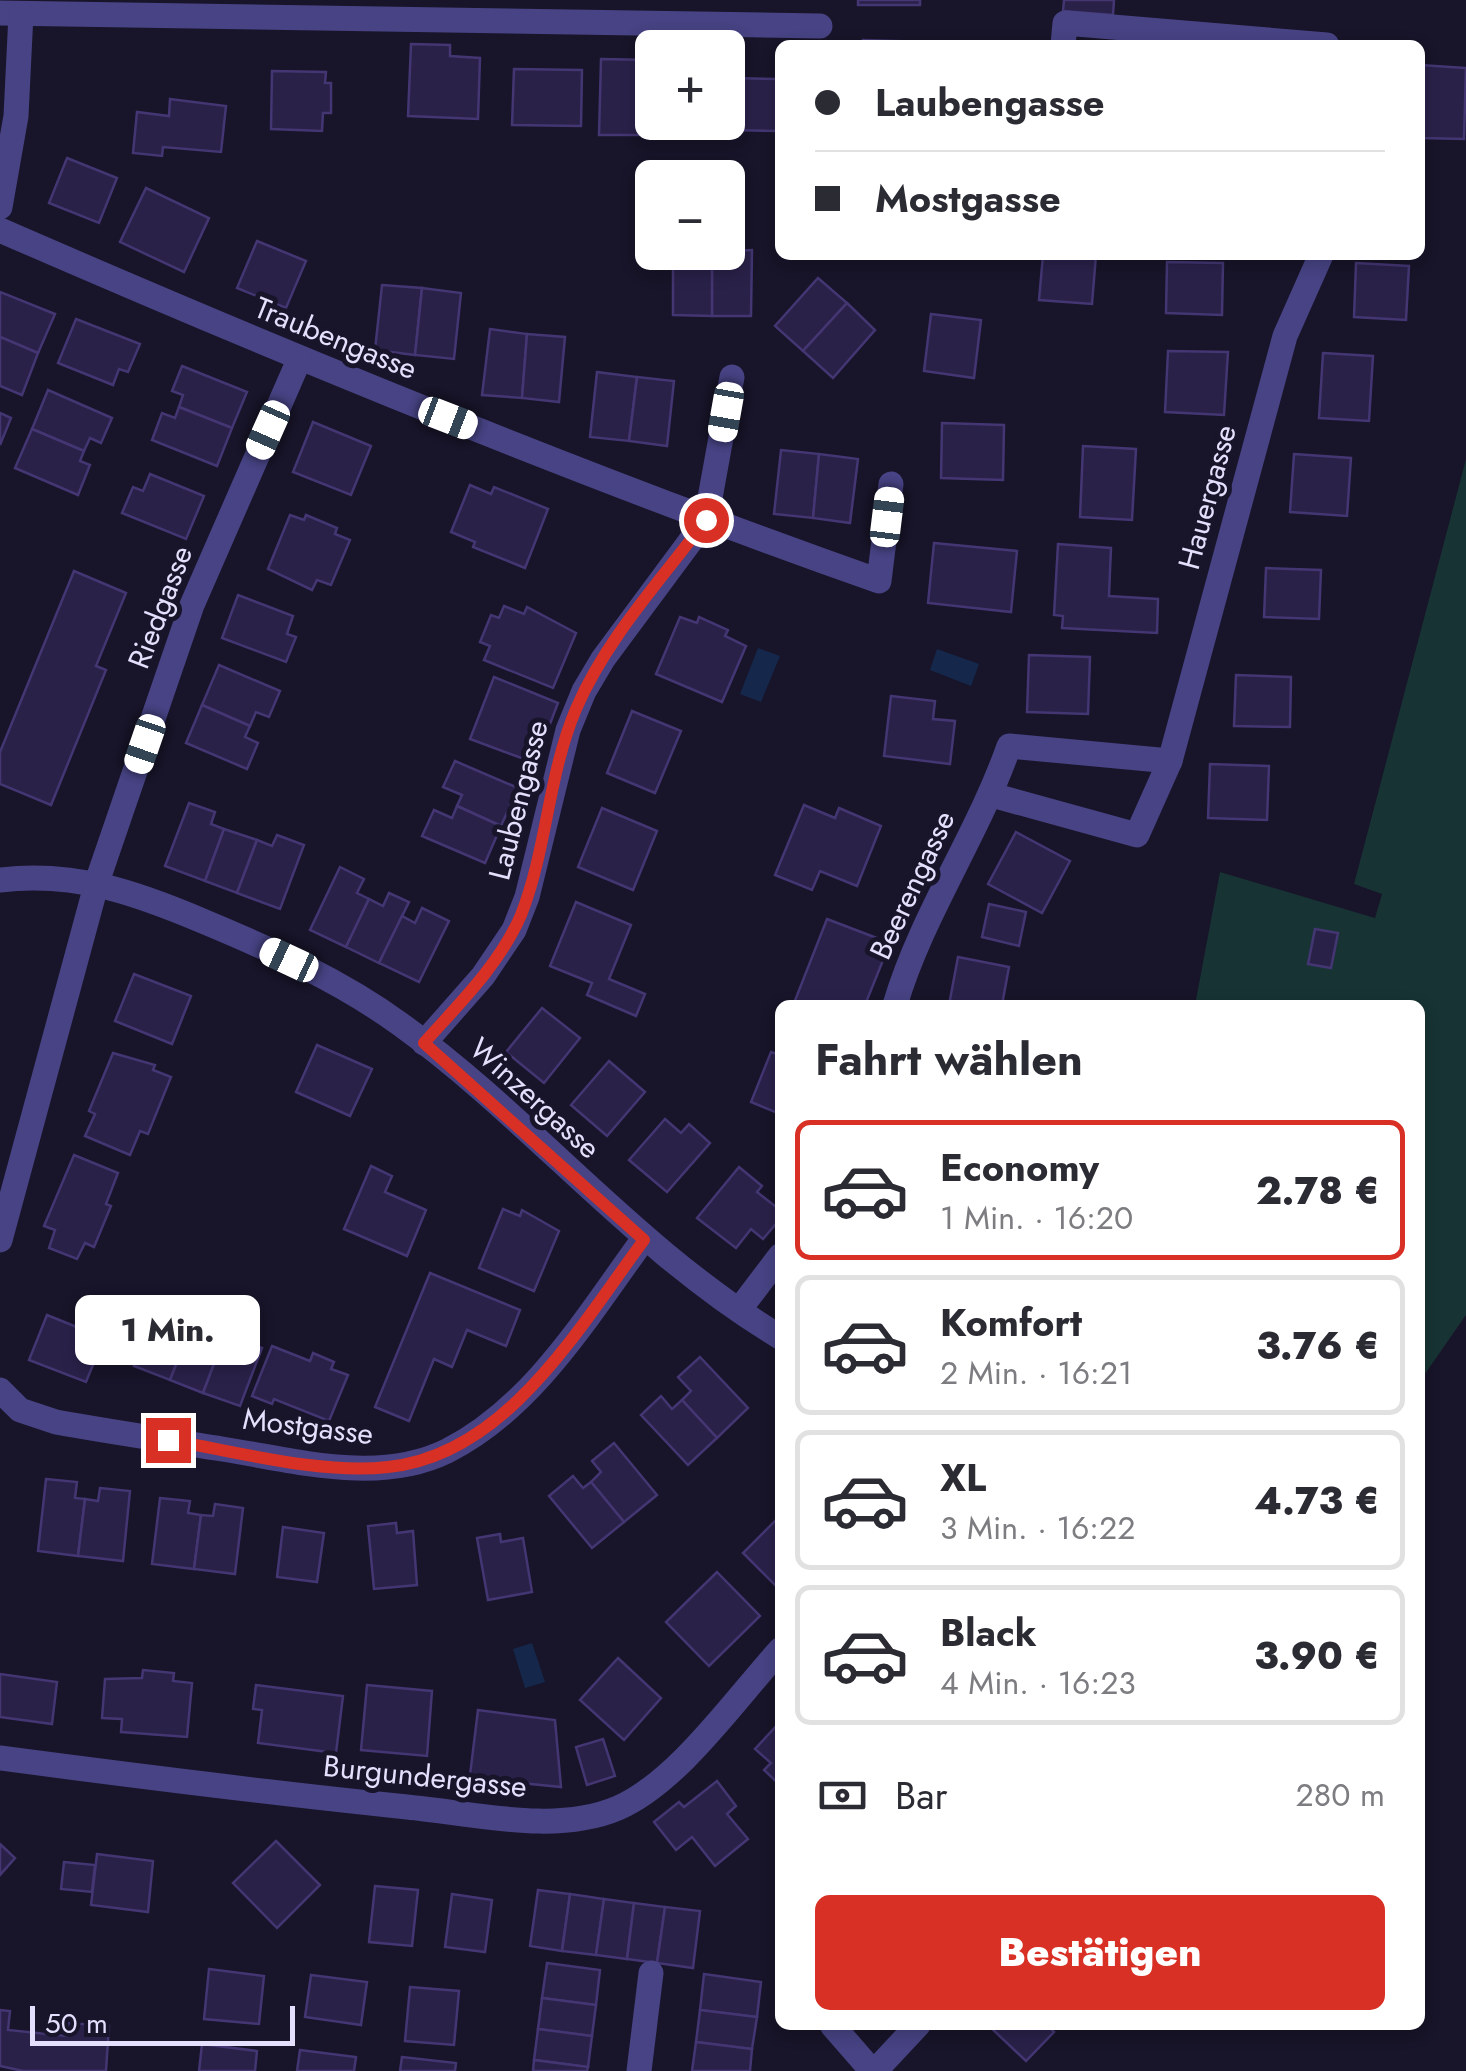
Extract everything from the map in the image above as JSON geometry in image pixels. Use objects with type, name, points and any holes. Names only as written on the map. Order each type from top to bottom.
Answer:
[{"type":"street","points":[[0,207],[16,116],[10,14],[820,26]]},
{"type":"street","points":[[1063,40],[1065,24],[1109,36],[1206,40]]},
{"type":"street","name":"Traubengasse","points":[[0,230],[299,360],[706,520],[879,581],[891,484]]},
{"type":"street","name":"Hauergasse","points":[[1170,761],[1284,336],[1319,260]]},
{"type":"street","name":"Riedgasse","points":[[97,882],[192,605],[299,360]]},
{"type":"street","points":[[706,520],[732,377]]},
{"type":"street","name":"Laubengasse","points":[[424,1043],[482,976],[514,930],[527,897],[568,730],[593,674],[706,520]]},
{"type":"street","name":"Beerengasse","points":[[897,1000],[935,906],[992,795],[1009,746],[1170,761],[1137,834],[992,795]]},
{"type":"street","name":"Winzergasse","points":[[0,880],[97,882],[188,914],[363,998],[424,1043],[644,1240],[775,1334]]},
{"type":"street","points":[[0,1240],[97,882]]},
{"type":"street","name":"Mostgasse","points":[[0,1390],[20,1410],[56,1422],[346,1468],[407,1464],[456,1446],[511,1405],[566,1344],[644,1240]]},
{"type":"street","points":[[739,1310],[775,1263]]},
{"type":"street","name":"Burgundergasse","points":[[0,1758],[224,1788],[403,1806],[546,1820],[588,1817],[622,1806],[658,1781],[775,1655]]},
{"type":"street","points":[[639,2071],[651,1972]]},
{"type":"street","points":[[837,2030],[874,2071],[913,2030]]},
{"type":"green space","points":[[1466,459],[1466,1315],[1425,1374],[1425,1000],[1196,1000],[1220,872],[1375,918],[1382,894],[1354,884]]},
{"type":"water","points":[[758,648],[780,656],[761,702],[740,694]]},
{"type":"water","points":[[937,649],[979,664],[971,686],[930,670]]},
{"type":"water","points":[[532,1643],[545,1682],[525,1688],[513,1649]]},
{"type":"building","points":[[858,0],[920,0],[920,5],[858,5]]},
{"type":"building","points":[[1064,0],[1114,0],[1113,15],[1063,11]]},
{"type":"building","points":[[411,44],[450,45],[450,56],[480,58],[478,119],[408,116]]},
{"type":"building","points":[[601,59],[635,60],[635,135],[599,135]]},
{"type":"building","points":[[1425,65],[1466,68],[1464,139],[1425,138]]},
{"type":"building","points":[[514,69],[582,70],[581,126],[512,125]]},
{"type":"building","points":[[272,71],[326,72],[325,83],[331,83],[331,113],[323,113],[322,131],[271,129]]},
{"type":"building","points":[[745,78],[775,79],[775,131],[745,130]]},
{"type":"building","points":[[170,99],[226,106],[221,152],[163,147],[162,156],[133,153],[137,112],[169,116]]},
{"type":"building","points":[[67,158],[117,178],[99,223],[49,203]]},
{"type":"building","points":[[146,188],[209,218],[184,272],[120,242]]},
{"type":"building","points":[[257,241],[306,261],[286,308],[237,288]]},
{"type":"building","points":[[745,250],[752,250],[751,316],[712,316],[712,270],[745,270]]},
{"type":"building","points":[[1043,260],[1096,260],[1092,304],[1039,300]]},
{"type":"building","points":[[1167,262],[1223,263],[1222,315],[1166,313]]},
{"type":"building","points":[[1356,263],[1409,266],[1406,320],[1354,317]]},
{"type":"building","points":[[673,270],[712,270],[712,316],[673,315]]},
{"type":"building","points":[[818,278],[847,303],[803,351],[775,326]]},
{"type":"building","points":[[382,285],[422,288],[415,355],[375,350]]},
{"type":"building","points":[[422,288],[461,293],[454,359],[415,355]]},
{"type":"building","points":[[0,292],[55,314],[38,353],[0,337]]},
{"type":"building","points":[[847,303],[875,330],[833,378],[803,351]]},
{"type":"building","points":[[931,314],[981,320],[974,378],[924,371]]},
{"type":"building","points":[[76,319],[140,344],[128,372],[119,369],[113,385],[58,363]]},
{"type":"building","points":[[490,329],[527,334],[522,398],[482,395]]},
{"type":"building","points":[[527,334],[565,337],[559,402],[522,398]]},
{"type":"building","points":[[0,337],[38,353],[22,395],[0,386]]},
{"type":"building","points":[[1168,351],[1228,352],[1224,415],[1165,412]]},
{"type":"building","points":[[1323,353],[1373,356],[1369,421],[1319,418]]},
{"type":"building","points":[[182,366],[247,392],[232,428],[179,407],[183,395],[172,391]]},
{"type":"building","points":[[597,372],[637,377],[629,441],[590,437]]},
{"type":"building","points":[[637,377],[674,381],[667,446],[629,441]]},
{"type":"building","points":[[48,390],[112,418],[101,443],[90,438],[84,451],[32,429]]},
{"type":"building","points":[[179,407],[232,428],[217,466],[152,440],[162,413],[175,418]]},
{"type":"building","points":[[0,413],[11,418],[0,445]]},
{"type":"building","points":[[313,422],[371,446],[351,495],[293,472]]},
{"type":"building","points":[[942,423],[1004,425],[1003,480],[941,478]]},
{"type":"building","points":[[32,429],[84,451],[80,461],[90,465],[78,495],[15,468]]},
{"type":"building","points":[[1083,446],[1136,449],[1132,520],[1080,517]]},
{"type":"building","points":[[781,450],[819,454],[813,518],[774,514]]},
{"type":"building","points":[[819,454],[858,459],[850,523],[813,518]]},
{"type":"building","points":[[1294,454],[1351,458],[1347,516],[1290,512]]},
{"type":"building","points":[[150,474],[204,496],[186,539],[122,513],[133,487],[143,491]]},
{"type":"building","points":[[470,485],[491,494],[494,487],[548,509],[525,568],[473,547],[475,542],[451,532]]},
{"type":"building","points":[[290,515],[304,520],[306,515],[337,528],[335,534],[350,540],[331,585],[317,580],[312,590],[268,569]]},
{"type":"building","points":[[934,543],[1017,551],[1011,612],[928,603]]},
{"type":"building","points":[[1058,544],[1111,548],[1109,596],[1158,599],[1157,633],[1062,628],[1063,616],[1054,615]]},
{"type":"building","points":[[1266,568],[1321,570],[1319,619],[1264,617]]},
{"type":"building","points":[[74,571],[126,593],[96,666],[106,670],[51,805],[0,784],[0,752]]},
{"type":"building","points":[[238,595],[293,616],[287,634],[296,637],[286,662],[222,638]]},
{"type":"building","points":[[504,606],[524,614],[527,607],[576,633],[553,688],[484,660],[490,646],[480,642],[491,615],[499,618]]},
{"type":"building","points":[[680,617],[697,623],[699,617],[728,630],[725,636],[746,646],[722,702],[656,674]]},
{"type":"building","points":[[1029,655],[1090,657],[1088,714],[1027,712]]},
{"type":"building","points":[[219,665],[280,691],[269,717],[256,712],[250,726],[202,705]]},
{"type":"building","points":[[1236,675],[1291,677],[1290,727],[1234,726]]},
{"type":"building","points":[[494,677],[558,703],[550,724],[539,720],[524,759],[470,739]]},
{"type":"building","points":[[891,696],[935,701],[933,719],[955,721],[950,764],[884,756]]},
{"type":"building","points":[[202,705],[250,726],[245,737],[258,743],[247,769],[186,743]]},
{"type":"building","points":[[632,711],[681,731],[655,793],[607,773]]},
{"type":"building","points":[[455,761],[518,788],[501,826],[457,806],[462,795],[443,787]]},
{"type":"building","points":[[1210,764],[1269,766],[1267,820],[1208,818]]},
{"type":"building","points":[[189,803],[215,812],[211,824],[224,829],[205,881],[165,866]]},
{"type":"building","points":[[804,805],[835,818],[839,808],[881,826],[857,886],[820,871],[812,890],[775,875]]},
{"type":"building","points":[[457,806],[501,826],[485,863],[422,836],[434,810],[452,818]]},
{"type":"building","points":[[602,808],[657,831],[633,890],[578,867]]},
{"type":"building","points":[[224,829],[257,840],[237,893],[205,881]]},
{"type":"building","points":[[1016,832],[1070,861],[1042,913],[988,884]]},
{"type":"building","points":[[277,835],[304,845],[280,909],[237,893],[257,840],[272,846]]},
{"type":"building","points":[[340,867],[364,879],[357,893],[369,899],[346,947],[310,930]]},
{"type":"building","points":[[389,893],[409,902],[379,963],[346,947],[369,899],[383,906]]},
{"type":"building","points":[[576,902],[631,925],[609,979],[645,994],[636,1016],[587,995],[592,983],[550,966]]},
{"type":"building","points":[[989,904],[1026,912],[1019,946],[982,937]]},
{"type":"building","points":[[422,908],[449,921],[419,982],[379,963],[402,916],[415,923]]},
{"type":"building","points":[[827,919],[890,943],[867,1000],[795,1000]]},
{"type":"building","points":[[1315,929],[1338,933],[1331,968],[1308,964]]},
{"type":"building","points":[[958,957],[1009,967],[1003,1000],[950,1000]]},
{"type":"building","points":[[134,974],[191,996],[172,1044],[115,1021]]},
{"type":"building","points":[[542,1008],[580,1038],[544,1083],[506,1052]]},
{"type":"building","points":[[317,1045],[372,1069],[350,1116],[296,1092]]},
{"type":"building","points":[[771,1052],[775,1053],[775,1112],[751,1102]]},
{"type":"building","points":[[113,1053],[155,1065],[153,1070],[171,1077],[148,1134],[140,1131],[130,1155],[85,1136],[95,1114],[89,1111]]},
{"type":"building","points":[[609,1061],[645,1092],[607,1136],[571,1105]]},
{"type":"building","points":[[665,1119],[681,1133],[689,1124],[710,1143],[667,1192],[629,1160]]},
{"type":"building","points":[[74,1155],[118,1173],[106,1204],[111,1206],[94,1247],[85,1243],[77,1259],[49,1248],[55,1230],[44,1226]]},
{"type":"building","points":[[371,1166],[392,1176],[385,1192],[426,1210],[407,1256],[344,1229]]},
{"type":"building","points":[[739,1167],[762,1186],[757,1192],[775,1206],[775,1225],[763,1239],[751,1229],[736,1248],[697,1218]]},
{"type":"building","points":[[503,1209],[520,1216],[522,1210],[559,1231],[534,1291],[479,1268]]},
{"type":"building","points":[[430,1273],[520,1310],[506,1346],[467,1330],[452,1367],[434,1359],[409,1421],[375,1407]]},
{"type":"building","points":[[180,1305],[197,1311],[170,1380],[134,1366],[157,1307],[176,1315]]},
{"type":"building","points":[[47,1315],[104,1338],[86,1382],[29,1360]]},
{"type":"building","points":[[210,1316],[229,1324],[203,1393],[170,1380],[193,1322],[206,1327]]},
{"type":"building","points":[[229,1324],[247,1330],[243,1341],[262,1348],[240,1406],[203,1393]]},
{"type":"building","points":[[272,1346],[310,1361],[313,1353],[334,1362],[331,1369],[348,1375],[329,1421],[274,1399],[272,1404],[252,1396]]},
{"type":"building","points":[[700,1357],[748,1408],[717,1438],[682,1400],[691,1391],[678,1377]]},
{"type":"building","points":[[661,1396],[672,1409],[682,1400],[717,1438],[688,1465],[641,1415]]},
{"type":"building","points":[[614,1443],[657,1495],[624,1522],[591,1482],[601,1472],[592,1461]]},
{"type":"building","points":[[573,1476],[583,1488],[591,1482],[624,1522],[592,1548],[549,1496]]},
{"type":"building","points":[[46,1479],[77,1482],[75,1498],[85,1499],[78,1556],[38,1551]]},
{"type":"building","points":[[100,1488],[130,1491],[123,1561],[78,1556],[85,1499],[98,1501]]},
{"type":"building","points":[[160,1498],[190,1501],[188,1513],[201,1515],[194,1569],[152,1564]]},
{"type":"building","points":[[215,1504],[243,1508],[235,1574],[194,1569],[201,1515],[213,1516]]},
{"type":"building","points":[[775,1521],[775,1585],[743,1553]]},
{"type":"building","points":[[396,1523],[397,1533],[413,1531],[417,1585],[374,1589],[368,1526]]},
{"type":"building","points":[[283,1527],[324,1533],[317,1582],[277,1577]]},
{"type":"building","points":[[500,1534],[501,1542],[523,1538],[532,1592],[488,1600],[477,1538]]},
{"type":"building","points":[[717,1572],[760,1616],[709,1666],[666,1622]]},
{"type":"building","points":[[618,1658],[661,1698],[624,1740],[580,1700]]},
{"type":"building","points":[[143,1670],[174,1673],[173,1681],[192,1683],[187,1737],[121,1732],[122,1719],[102,1718],[105,1679],[142,1678]]},
{"type":"building","points":[[0,1674],[57,1682],[52,1724],[0,1717]]},
{"type":"building","points":[[256,1685],[343,1696],[336,1753],[258,1743],[262,1710],[253,1709]]},
{"type":"building","points":[[367,1685],[432,1691],[427,1756],[361,1750]]},
{"type":"building","points":[[478,1710],[555,1720],[561,1787],[520,1783],[520,1790],[469,1783]]},
{"type":"building","points":[[775,1727],[775,1780],[764,1770],[771,1763],[755,1749]]},
{"type":"building","points":[[603,1739],[615,1776],[587,1785],[576,1747]]},
{"type":"building","points":[[717,1781],[736,1806],[727,1814],[748,1839],[715,1866],[692,1837],[676,1850],[654,1822],[679,1802],[684,1807]]},
{"type":"building","points":[[276,1841],[320,1885],[277,1928],[233,1883]]},
{"type":"building","points":[[0,1844],[15,1858],[0,1875]]},
{"type":"building","points":[[97,1854],[153,1861],[148,1912],[91,1905]]},
{"type":"building","points":[[64,1862],[95,1865],[92,1892],[61,1889]]},
{"type":"building","points":[[375,1886],[418,1890],[412,1946],[369,1942]]},
{"type":"building","points":[[538,1890],[570,1894],[562,1951],[530,1946]]},
{"type":"building","points":[[452,1894],[492,1900],[485,1952],[445,1947]]},
{"type":"building","points":[[570,1894],[604,1899],[596,1955],[562,1951]]},
{"type":"building","points":[[604,1899],[634,1903],[627,1959],[596,1955]]},
{"type":"building","points":[[634,1903],[665,1907],[657,1963],[627,1959]]},
{"type":"building","points":[[665,1907],[700,1911],[693,1968],[657,1963]]},
{"type":"building","points":[[547,1963],[600,1970],[596,2005],[542,1998]]},
{"type":"building","points":[[209,1969],[264,1976],[259,2024],[204,2019]]},
{"type":"building","points":[[704,1974],[761,1982],[757,2017],[700,2010]]},
{"type":"building","points":[[311,1975],[367,1982],[361,2025],[305,2017]]},
{"type":"building","points":[[410,1987],[459,1991],[454,2045],[405,2041]]},
{"type":"building","points":[[542,1998],[596,2005],[592,2036],[538,2029]]},
{"type":"building","points":[[0,2010],[10,2011],[8,2030],[67,2036],[68,2023],[109,2026],[106,2071],[23,2071],[0,2066]]},
{"type":"building","points":[[700,2010],[757,2017],[752,2049],[696,2042]]},
{"type":"building","points":[[538,2029],[592,2036],[588,2067],[534,2060]]},
{"type":"building","points":[[993,2030],[1052,2030],[1026,2061]]},
{"type":"building","points":[[696,2042],[752,2049],[750,2071],[692,2071]]},
{"type":"building","points":[[202,2044],[257,2051],[255,2071],[199,2071]]},
{"type":"building","points":[[300,2050],[356,2057],[354,2071],[297,2071]]},
{"type":"building","points":[[402,2057],[456,2063],[455,2071],[400,2071]]},
{"type":"building","points":[[534,2060],[588,2067],[587,2071],[533,2071]]},
{"type":"route","points":[[168,1440],[346,1468],[385,1468],[442,1453],[470,1437],[525,1392],[576,1332],[644,1240],[424,1043],[482,976],[514,930],[527,897],[568,730],[593,674],[706,520]]}]
